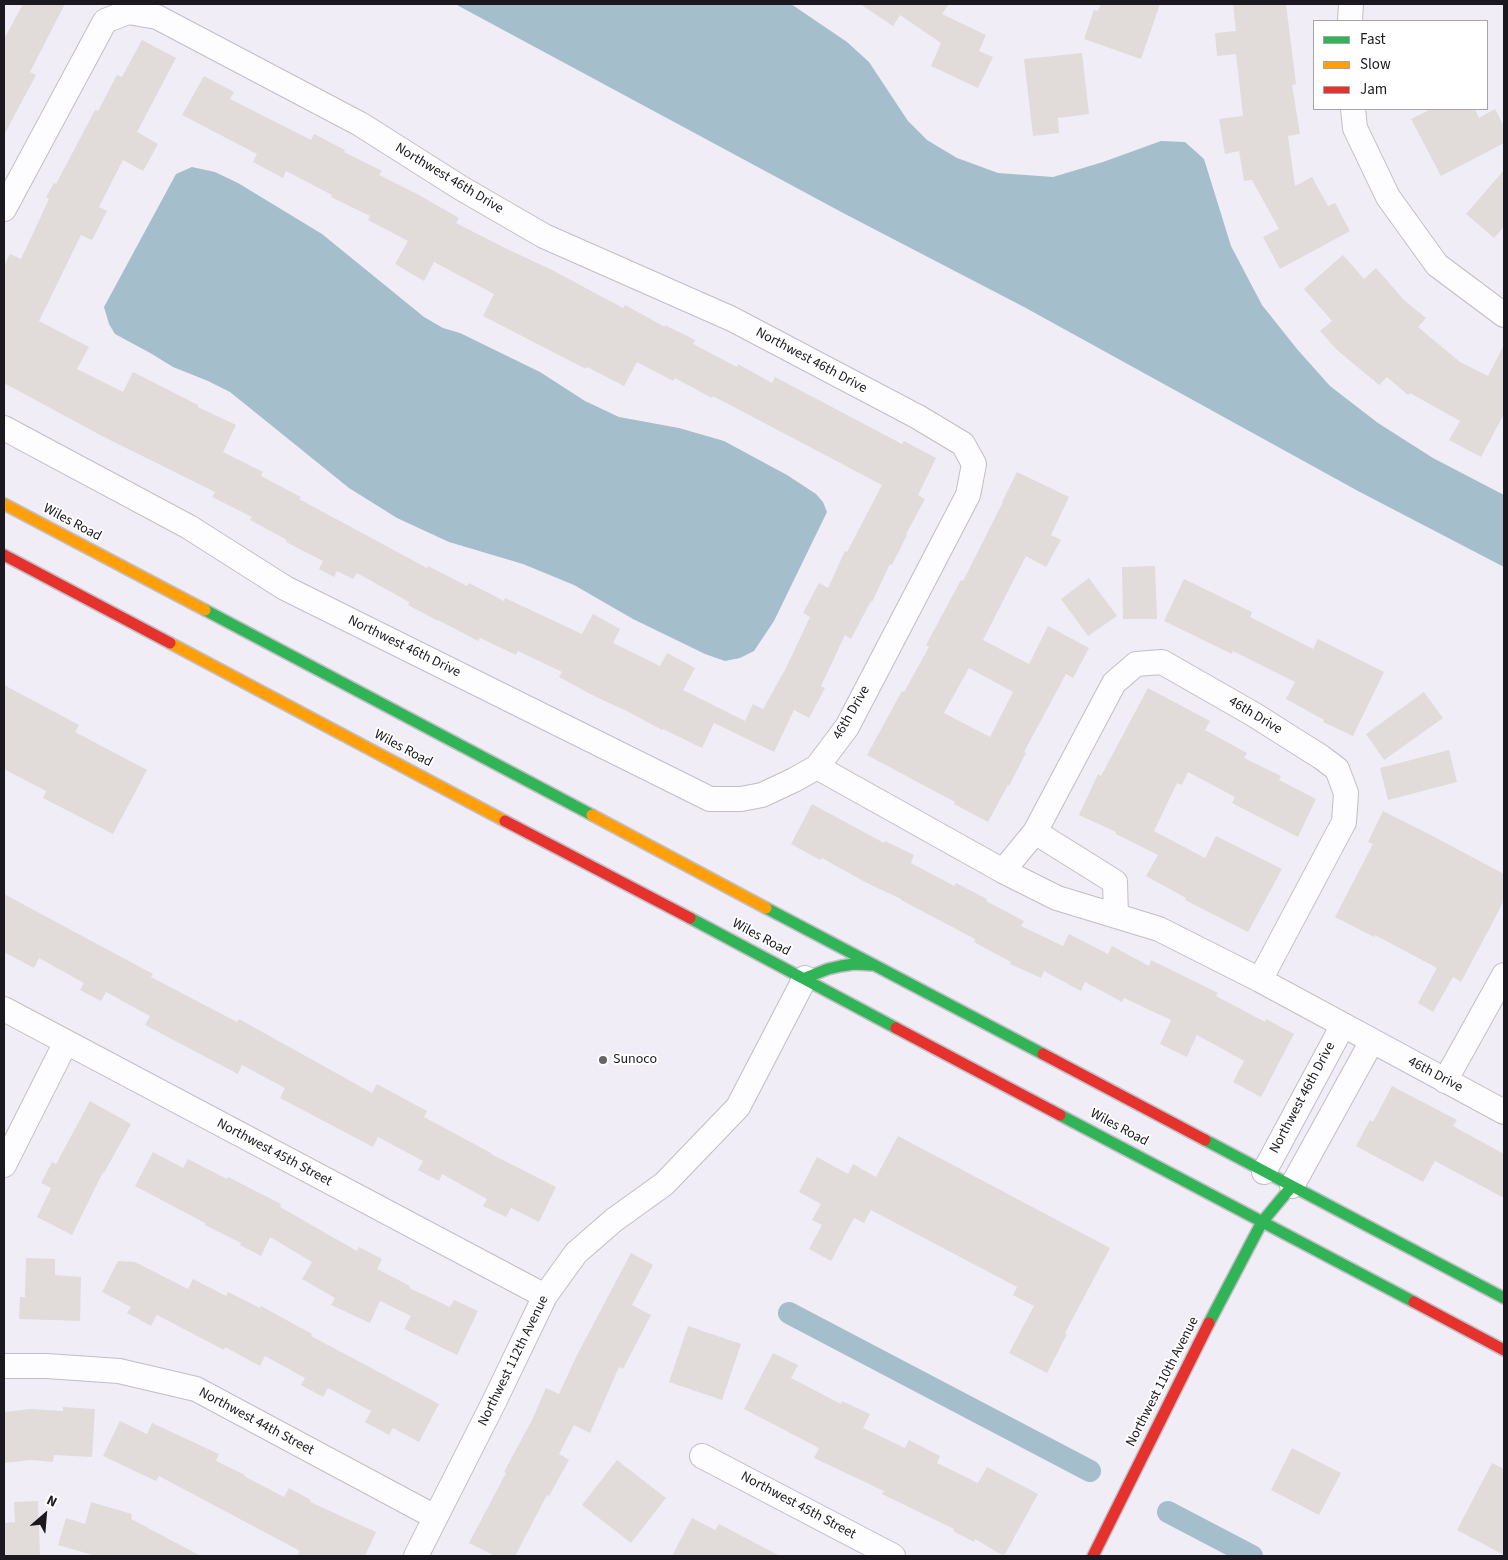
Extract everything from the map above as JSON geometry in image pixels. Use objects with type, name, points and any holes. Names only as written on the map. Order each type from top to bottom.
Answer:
[{"type":"main road","name":"Wiles Road","points":[[4,504],[874,965],[1264,1177],[1292,1186],[1504,1298]]},
{"type":"main road","name":"Wiles Road","points":[[4,555],[1504,1350]]},
{"type":"main road","points":[[804,978],[841,966],[854,964],[874,965]]},
{"type":"main road","name":"Northwest 110th Avenue","points":[[1093,1556],[1190,1358],[1262,1222],[1292,1186]]},
{"type":"main road","name":"Northwest 110th Avenue","points":[[1262,1222],[1263,1202]]},
{"type":"street","points":[[1350,20],[1351,4]]},
{"type":"street","name":"Northwest 46th Drive","points":[[4,209],[105,22],[128,12],[157,17],[360,124],[461,188],[544,236],[732,319],[918,417],[963,444],[974,464]]},
{"type":"street","points":[[1353,110],[1355,128],[1388,197],[1437,265],[1504,315]]},
{"type":"street","name":"Northwest 46th Drive","points":[[4,428],[188,527],[284,588],[710,799],[741,799],[762,795],[817,767]]},
{"type":"street","name":"46th Drive","points":[[974,464],[968,495],[847,726],[817,767],[1003,871],[1057,898],[1159,929],[1260,980],[1504,1112]]},
{"type":"street","name":"46th Drive","points":[[1003,871],[1035,832],[1114,683],[1136,664],[1162,662],[1253,714],[1321,757],[1336,769],[1346,793],[1344,822],[1260,980]]},
{"type":"street","points":[[1035,832],[1115,882],[1116,916]]},
{"type":"street","points":[[1445,1080],[1504,975]]},
{"type":"street","name":"Northwest 112th Avenue","points":[[416,1556],[545,1296],[576,1253],[614,1220],[664,1184],[738,1107],[804,978]]},
{"type":"street","name":"Northwest 45th Street","points":[[4,1009],[545,1296]]},
{"type":"street","name":"Northwest 46th Drive","points":[[1264,1177],[1343,1025]]},
{"type":"street","points":[[1292,1186],[1372,1041]]},
{"type":"street","points":[[4,1165],[66,1042]]},
{"type":"street","name":"Northwest 44th Street","points":[[4,1366],[47,1366],[119,1372],[196,1389],[435,1517]]},
{"type":"street","name":"Northwest 45th Street","points":[[702,1456],[893,1556]]},
{"type":"water","points":[[455,4],[791,4],[847,42],[869,62],[908,121],[927,140],[957,158],[998,173],[1053,177],[1103,162],[1161,141],[1185,142],[1204,159],[1231,246],[1262,305],[1330,386],[1378,423],[1433,458],[1504,495],[1504,567],[1358,491],[1024,307],[845,214]]},
{"type":"water","points":[[192,167],[215,172],[238,183],[322,234],[424,317],[443,328],[460,333],[540,372],[585,401],[619,417],[679,428],[724,441],[787,475],[816,494],[823,502],[827,512],[774,621],[754,651],[740,658],[725,661],[705,654],[633,619],[574,585],[523,564],[449,542],[397,518],[349,488],[230,392],[173,367],[115,334],[109,324],[104,307],[176,174]]},
{"type":"building","points":[[23,4],[65,4],[30,72],[36,75],[4,135],[4,39]]},
{"type":"building","points":[[860,4],[949,4],[942,14],[986,35],[979,51],[993,57],[978,88],[931,66],[941,43],[900,15],[893,26]]},
{"type":"building","points":[[1101,4],[1160,4],[1141,59],[1084,39],[1094,10],[1098,11]]},
{"type":"building","points":[[1233,4],[1286,4],[1296,84],[1292,85],[1300,134],[1288,136],[1295,186],[1312,177],[1328,206],[1335,203],[1350,231],[1280,269],[1263,237],[1279,229],[1252,180],[1244,181],[1239,151],[1225,154],[1219,119],[1243,116],[1236,54],[1217,56],[1215,33],[1236,31]]},
{"type":"building","points":[[142,40],[176,58],[137,132],[158,144],[143,171],[123,160],[99,207],[107,211],[92,240],[81,235],[39,321],[89,347],[77,369],[123,392],[133,372],[236,425],[223,452],[263,472],[261,476],[301,497],[299,499],[427,568],[428,566],[467,586],[469,583],[504,601],[505,598],[582,634],[593,614],[620,629],[613,643],[660,666],[667,653],[695,668],[683,690],[745,721],[753,704],[763,709],[786,668],[810,617],[803,613],[819,583],[828,588],[845,551],[847,552],[882,485],[713,396],[712,398],[675,378],[673,381],[637,362],[624,386],[587,367],[586,369],[483,316],[494,294],[434,262],[424,281],[395,264],[408,241],[368,220],[370,216],[331,197],[332,195],[286,171],[283,178],[253,162],[257,154],[182,115],[204,76],[234,92],[230,99],[311,140],[314,134],[382,171],[379,175],[459,218],[456,223],[552,270],[623,308],[625,305],[665,327],[665,325],[695,340],[693,344],[737,367],[738,364],[772,383],[775,377],[902,444],[904,441],[936,458],[918,495],[925,499],[892,565],[890,564],[872,602],[851,639],[845,635],[821,686],[825,688],[809,718],[794,710],[774,752],[714,723],[702,748],[662,730],[559,677],[562,672],[518,651],[516,655],[480,638],[478,641],[438,621],[408,605],[409,602],[357,573],[353,579],[337,571],[334,577],[319,569],[323,561],[286,542],[287,540],[250,520],[252,517],[212,497],[215,492],[102,436],[4,383],[4,266],[10,254],[21,259],[49,199],[46,197],[54,183],[56,184],[95,110],[98,111],[117,75],[122,77]]},
{"type":"building","points":[[1082,53],[1089,114],[1058,118],[1059,133],[1033,136],[1024,59]]},
{"type":"building","points":[[1495,109],[1504,126],[1504,143],[1441,176],[1411,119],[1429,110],[1475,110],[1479,118]]},
{"type":"building","points":[[1504,170],[1504,227],[1494,238],[1466,214]]},
{"type":"building","points":[[1343,255],[1364,279],[1376,268],[1403,299],[1426,318],[1418,327],[1460,362],[1488,376],[1504,345],[1504,414],[1481,457],[1449,440],[1460,421],[1410,393],[1408,395],[1387,377],[1379,385],[1337,350],[1320,331],[1332,321],[1304,289]]},
{"type":"building","points":[[1017,472],[1069,497],[1051,535],[1061,540],[1046,567],[1026,556],[983,640],[1029,664],[1048,626],[1089,648],[1073,678],[1066,674],[1024,752],[1026,753],[1009,786],[988,822],[954,804],[955,802],[867,755],[902,691],[904,692],[929,647],[926,645],[961,580],[963,581]],"holes":[[[969,668],[1013,692],[990,737],[944,713]]]},
{"type":"building","points":[[1155,566],[1157,619],[1123,619],[1122,567]]},
{"type":"building","points":[[1089,578],[1117,616],[1088,636],[1061,599]]},
{"type":"building","points":[[1184,579],[1252,612],[1250,617],[1313,649],[1318,639],[1384,672],[1353,736],[1323,722],[1324,720],[1286,699],[1295,682],[1233,651],[1232,654],[1164,621]]},
{"type":"building","points":[[4,685],[79,725],[75,732],[147,770],[113,834],[43,798],[46,791],[4,769]]},
{"type":"building","points":[[1148,688],[1210,721],[1205,730],[1247,753],[1244,758],[1281,776],[1279,780],[1316,799],[1298,837],[1232,803],[1235,797],[1188,772],[1182,785],[1177,783],[1154,831],[1205,858],[1216,836],[1282,869],[1248,932],[1185,900],[1186,898],[1146,876],[1158,855],[1116,834],[1116,832],[1079,815],[1098,774],[1101,776]]},
{"type":"building","points":[[1424,692],[1443,718],[1384,760],[1366,734]]},
{"type":"building","points":[[1449,750],[1457,782],[1388,800],[1380,768]]},
{"type":"building","points":[[812,804],[884,843],[885,841],[914,855],[911,863],[954,886],[956,883],[987,899],[986,901],[1024,921],[1021,926],[1063,946],[1069,934],[1108,954],[1112,946],[1149,966],[1151,960],[1218,993],[1216,996],[1265,1022],[1266,1019],[1294,1034],[1261,1097],[1233,1082],[1244,1061],[1197,1035],[1187,1057],[1160,1044],[1171,1020],[1124,998],[1122,1002],[1085,982],[1081,991],[1044,971],[1041,978],[1010,964],[1011,962],[974,942],[975,939],[822,858],[820,860],[791,844]]},
{"type":"building","points":[[1383,811],[1504,874],[1504,900],[1495,918],[1461,982],[1453,977],[1433,1012],[1418,1003],[1437,968],[1375,935],[1374,937],[1335,917],[1373,844],[1368,842]]},
{"type":"building","points":[[4,894],[153,974],[151,977],[237,1022],[239,1019],[372,1093],[377,1084],[427,1111],[424,1117],[556,1187],[539,1222],[511,1208],[506,1217],[483,1206],[487,1199],[442,1174],[439,1181],[418,1170],[423,1161],[378,1137],[373,1147],[280,1098],[285,1088],[242,1065],[238,1074],[145,1025],[150,1016],[106,992],[101,1001],[80,990],[84,983],[39,958],[34,968],[4,952]]},
{"type":"building","points":[[1392,1086],[1457,1120],[1453,1126],[1504,1154],[1504,1198],[1435,1161],[1423,1182],[1356,1146],[1370,1120],[1373,1122]]},
{"type":"building","points":[[90,1101],[131,1124],[103,1172],[72,1235],[37,1217],[51,1188],[41,1183],[52,1162],[56,1164]]},
{"type":"building","points":[[898,1136],[1110,1248],[1065,1333],[1067,1334],[1047,1373],[1009,1353],[1034,1306],[1013,1295],[1017,1287],[871,1210],[864,1223],[854,1218],[831,1261],[809,1249],[822,1225],[812,1220],[821,1204],[799,1192],[817,1157],[848,1174],[853,1164],[876,1177]]},
{"type":"building","points":[[153,1152],[183,1168],[188,1159],[227,1179],[228,1177],[281,1204],[280,1207],[357,1251],[359,1247],[382,1259],[377,1269],[410,1286],[409,1288],[450,1307],[454,1300],[478,1311],[457,1355],[404,1329],[411,1316],[380,1301],[370,1323],[331,1305],[335,1298],[302,1279],[312,1262],[270,1237],[261,1256],[240,1245],[241,1243],[205,1225],[205,1223],[135,1186]]},
{"type":"building","points":[[631,1253],[653,1265],[632,1305],[651,1315],[623,1369],[619,1367],[590,1433],[574,1425],[559,1454],[569,1460],[549,1496],[547,1495],[515,1556],[495,1556],[469,1543],[506,1473],[504,1472],[533,1418],[546,1388],[559,1394],[577,1355]]},
{"type":"building","points":[[26,1258],[55,1259],[55,1275],[81,1277],[80,1321],[19,1319],[20,1297],[25,1297]]},
{"type":"building","points":[[118,1261],[135,1262],[188,1289],[193,1279],[226,1296],[228,1292],[260,1308],[261,1306],[312,1334],[311,1336],[439,1404],[419,1442],[393,1428],[389,1435],[365,1422],[371,1411],[328,1388],[323,1397],[301,1385],[305,1378],[265,1356],[260,1366],[225,1347],[224,1350],[157,1315],[151,1326],[127,1313],[131,1307],[102,1292]]},
{"type":"building","points":[[688,1326],[741,1344],[722,1400],[669,1382]]},
{"type":"building","points":[[773,1353],[798,1365],[791,1378],[841,1404],[842,1401],[870,1414],[863,1428],[905,1448],[909,1440],[940,1456],[937,1463],[978,1483],[987,1467],[1038,1494],[1004,1556],[975,1539],[974,1542],[953,1531],[954,1529],[882,1494],[884,1491],[814,1458],[819,1448],[744,1409]]},
{"type":"building","points":[[63,1407],[95,1409],[92,1457],[54,1455],[53,1462],[31,1460],[4,1463],[4,1412],[30,1409],[63,1411]]},
{"type":"building","points":[[120,1421],[147,1434],[152,1423],[219,1454],[216,1461],[284,1497],[289,1488],[311,1500],[310,1502],[376,1532],[365,1556],[297,1556],[300,1551],[159,1476],[156,1481],[103,1456]]},
{"type":"building","points":[[1292,1448],[1341,1473],[1319,1515],[1271,1490]]},
{"type":"building","points":[[617,1460],[666,1498],[631,1543],[582,1505]]},
{"type":"building","points":[[1492,1463],[1504,1469],[1504,1555],[1457,1530]]},
{"type":"building","points":[[38,1501],[40,1556],[4,1556],[4,1523],[15,1522],[14,1502]]},
{"type":"building","points":[[91,1502],[132,1514],[131,1519],[201,1556],[96,1556],[58,1545],[66,1518],[85,1524]]},
{"type":"building","points":[[692,1518],[715,1530],[719,1524],[780,1556],[672,1556]]},
{"type":"waterway","points":[[789,1313],[1090,1471]]},
{"type":"waterway","points":[[1168,1512],[1252,1556]]},
{"type":"traffic: fast","points":[[205,610],[592,815]]},
{"type":"traffic: fast","points":[[766,908],[1043,1054]]},
{"type":"traffic: fast","points":[[690,918],[896,1028]]},
{"type":"traffic: fast","points":[[805,978],[841,966],[854,964],[872,965]]},
{"type":"traffic: fast","points":[[1060,1115],[1414,1302]]},
{"type":"traffic: fast","points":[[1205,1140],[1504,1298]]},
{"type":"traffic: fast","points":[[1209,1323],[1262,1222],[1292,1186]]},
{"type":"traffic: slow","points":[[4,504],[205,610]]},
{"type":"traffic: slow","points":[[170,643],[505,821]]},
{"type":"traffic: slow","points":[[592,815],[766,908]]},
{"type":"traffic: jam","points":[[4,555],[170,643]]},
{"type":"traffic: jam","points":[[505,821],[690,918]]},
{"type":"traffic: jam","points":[[896,1028],[1060,1115]]},
{"type":"traffic: jam","points":[[1043,1054],[1205,1140]]},
{"type":"traffic: jam","points":[[1414,1302],[1504,1350]]},
{"type":"traffic: jam","points":[[1093,1556],[1209,1323]]},
{"type":"place","name":"Sunoco","points":[[603,1060]]}]
